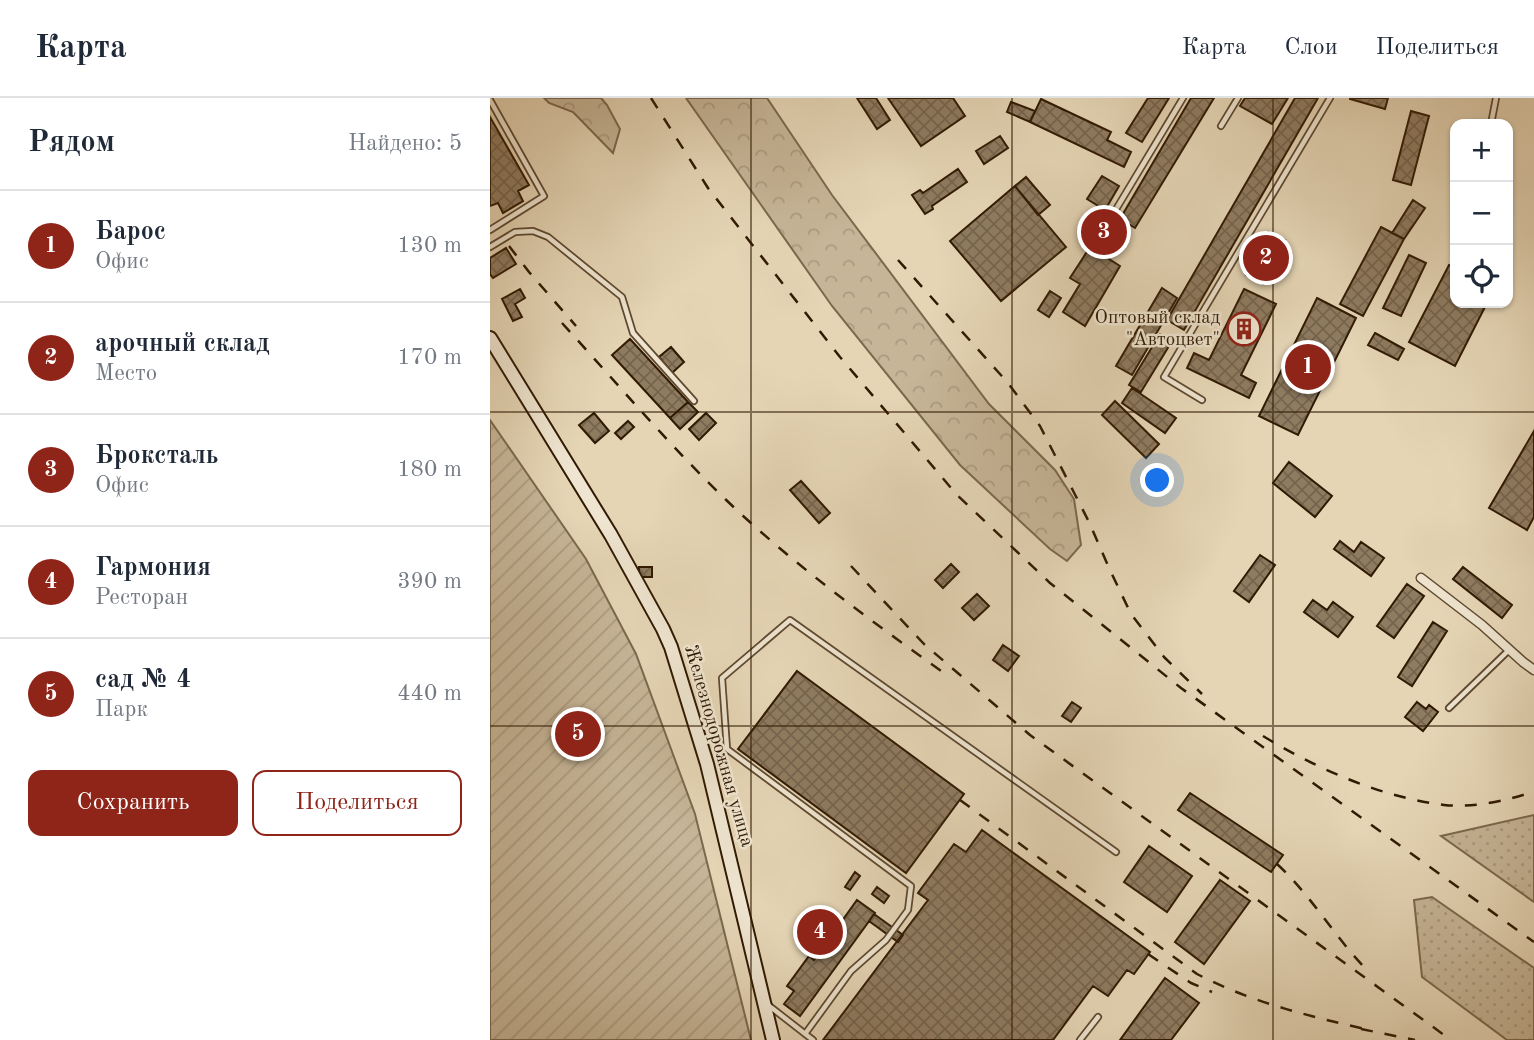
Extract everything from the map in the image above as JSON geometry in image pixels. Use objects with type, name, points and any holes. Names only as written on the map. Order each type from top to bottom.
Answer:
[{"type":"street","name":"Железнодорожная улица","points":[[490,338],[611,535],[671,647],[707,765],[774,1040]]},
{"type":"street","points":[[1421,578],[1534,670]]},
{"type":"lane","points":[[1115,211],[1183,98]]},
{"type":"lane","points":[[1222,126],[1238,98]]},
{"type":"lane","points":[[1202,400],[1164,377],[1330,98]]},
{"type":"lane","points":[[1492,119],[1496,98]]},
{"type":"lane","points":[[490,100],[544,196],[490,230]]},
{"type":"lane","points":[[490,247],[515,232],[533,231],[548,237],[622,297],[633,333],[694,401]]},
{"type":"lane","points":[[806,1034],[851,971],[886,940],[908,910],[911,886],[727,749],[722,678],[790,620],[1116,852]]},
{"type":"lane","points":[[1449,708],[1510,649]]},
{"type":"lane","points":[[765,1003],[813,1040]]},
{"type":"lane","points":[[1080,1040],[1098,1017]]},
{"type":"green space","points":[[544,98],[601,98],[620,129],[613,153],[573,112],[549,103]]},
{"type":"green space","points":[[686,98],[767,98],[832,195],[989,404],[1055,470],[1074,499],[1081,545],[1067,561],[1050,549],[960,465],[832,306]]},
{"type":"green space","points":[[490,420],[586,559],[636,654],[695,814],[751,1040],[490,1040]]},
{"type":"green space","points":[[1534,815],[1534,902],[1441,836]]},
{"type":"green space","points":[[1432,897],[1534,968],[1534,1040],[1507,1040],[1422,977],[1414,900]]},
{"type":"building","points":[[857,98],[876,98],[890,120],[877,129]]},
{"type":"building","points":[[888,98],[953,98],[965,116],[921,146]]},
{"type":"building","points":[[1148,98],[1169,98],[1142,142],[1126,133]]},
{"type":"building","points":[[1191,98],[1214,98],[1135,228],[1120,219]]},
{"type":"building","points":[[1245,98],[1288,98],[1272,124],[1240,106]]},
{"type":"building","points":[[1295,98],[1318,98],[1184,330],[1167,320]]},
{"type":"building","points":[[1350,98],[1388,98],[1385,109]]},
{"type":"building","points":[[1041,99],[1111,132],[1107,140],[1131,152],[1124,167],[1030,122]]},
{"type":"building","points":[[1011,102],[1035,111],[1030,122],[1007,112]]},
{"type":"building","points":[[1411,111],[1429,116],[1411,185],[1393,180]]},
{"type":"building","points":[[490,117],[529,185],[518,191],[523,201],[503,213],[498,203],[490,206]]},
{"type":"building","points":[[1000,136],[1008,148],[984,164],[976,151]]},
{"type":"building","points":[[958,169],[967,182],[932,206],[933,209],[925,214],[912,195],[920,190],[923,193]]},
{"type":"building","points":[[1102,176],[1119,186],[1105,210],[1087,199]]},
{"type":"building","points":[[1026,177],[1050,205],[1038,215],[1015,186]]},
{"type":"building","points":[[1015,186],[1066,247],[1001,301],[950,241]]},
{"type":"building","points":[[1413,200],[1425,208],[1404,239],[1392,233]]},
{"type":"building","points":[[1110,214],[1127,224],[1106,257],[1090,247]]},
{"type":"building","points":[[1381,227],[1404,239],[1363,316],[1340,304]]},
{"type":"building","points":[[1268,232],[1285,240],[1263,284],[1246,275]]},
{"type":"building","points":[[1090,247],[1120,266],[1085,326],[1063,312],[1080,284],[1070,278]]},
{"type":"building","points":[[506,248],[516,264],[493,278],[490,274],[490,258]]},
{"type":"building","points":[[1409,255],[1426,263],[1401,316],[1383,308]]},
{"type":"building","points":[[1450,266],[1450,308],[1484,308],[1455,366],[1409,342]]},
{"type":"building","points":[[1162,288],[1177,298],[1132,375],[1116,366]]},
{"type":"building","points":[[520,289],[525,298],[515,304],[522,317],[513,321],[502,299]]},
{"type":"building","name":"Оптовый склад \"Автоцвет\"","points":[[1244,289],[1276,304],[1241,375],[1256,383],[1249,398],[1187,368],[1194,353],[1209,360]]},
{"type":"building","points":[[1050,291],[1061,298],[1049,317],[1038,310]]},
{"type":"building","points":[[1317,298],[1356,318],[1298,435],[1259,416]]},
{"type":"building","points":[[1375,333],[1404,349],[1398,360],[1368,345]]},
{"type":"building","points":[[1160,334],[1172,341],[1141,392],[1129,385]]},
{"type":"building","points":[[630,339],[688,402],[670,418],[612,355]]},
{"type":"building","points":[[671,347],[684,362],[672,373],[659,357]]},
{"type":"building","points":[[1132,388],[1176,418],[1165,433],[1122,403]]},
{"type":"building","points":[[1115,401],[1159,444],[1146,458],[1102,415]]},
{"type":"building","points":[[688,402],[698,412],[680,429],[670,418]]},
{"type":"building","points":[[594,413],[609,431],[595,443],[579,425]]},
{"type":"building","points":[[706,413],[716,423],[699,440],[689,429]]},
{"type":"building","points":[[628,421],[634,427],[621,439],[615,433]]},
{"type":"building","points":[[1534,431],[1534,517],[1527,530],[1489,508]]},
{"type":"building","points":[[1289,462],[1332,496],[1315,517],[1273,483]]},
{"type":"building","points":[[801,481],[830,513],[819,523],[790,490]]},
{"type":"building","points":[[1340,541],[1354,552],[1361,542],[1384,558],[1371,576],[1334,549]]},
{"type":"building","points":[[1260,555],[1275,565],[1249,602],[1234,591]]},
{"type":"building","points":[[951,564],[959,572],[943,588],[935,580]]},
{"type":"building","points":[[639,567],[652,567],[652,577],[639,577]]},
{"type":"building","points":[[1463,567],[1512,605],[1502,618],[1453,579]]},
{"type":"building","points":[[1407,584],[1424,596],[1394,638],[1377,626]]},
{"type":"building","points":[[977,594],[989,606],[974,620],[962,608]]},
{"type":"building","points":[[1313,600],[1327,610],[1333,602],[1353,617],[1338,637],[1304,612]]},
{"type":"building","points":[[1433,622],[1447,631],[1412,686],[1398,677]]},
{"type":"building","points":[[1003,645],[1019,656],[1008,671],[993,660]]},
{"type":"building","points":[[797,671],[964,794],[906,873],[738,749]]},
{"type":"building","points":[[1072,702],[1081,708],[1071,722],[1062,716]]},
{"type":"building","points":[[1417,702],[1426,709],[1429,705],[1438,712],[1423,731],[1405,717]]},
{"type":"building","points":[[1190,793],[1283,855],[1271,872],[1178,810]]},
{"type":"building","points":[[982,830],[1150,952],[1134,974],[1127,970],[1108,996],[1093,986],[1053,1040],[823,1040],[928,900],[918,893],[954,844],[966,852]]},
{"type":"building","points":[[1149,846],[1192,876],[1167,912],[1124,882]]},
{"type":"building","points":[[855,872],[860,876],[850,890],[845,887]]},
{"type":"building","points":[[1220,880],[1250,901],[1204,964],[1175,942]]},
{"type":"building","points":[[877,887],[889,896],[884,903],[872,894]]},
{"type":"building","points":[[857,900],[875,913],[800,1016],[784,1004],[794,991],[787,986],[809,956],[814,960]]},
{"type":"building","points":[[874,914],[903,935],[898,942],[869,921]]},
{"type":"building","points":[[1165,978],[1199,1003],[1171,1040],[1120,1040]]},
{"type":"railway","points":[[651,98],[708,188],[840,357],[957,495],[1050,583],[1181,688],[1534,942]]},
{"type":"railway","points":[[509,246],[576,326]]},
{"type":"railway","points":[[898,260],[1008,383],[1040,426],[1089,522],[1131,614],[1164,657],[1202,694]]},
{"type":"railway","points":[[562,323],[658,430],[734,508],[829,588],[948,676]]},
{"type":"railway","points":[[851,566],[924,644],[1030,735],[1451,1040]]},
{"type":"railway","points":[[1263,736],[1305,760],[1350,780],[1420,801],[1455,806],[1478,805],[1534,791]]},
{"type":"railway","points":[[960,800],[1197,974],[1260,1001],[1369,1030]]},
{"type":"railway","points":[[1277,864],[1290,876],[1368,971]]},
{"type":"railway","points":[[1148,954],[1191,983],[1212,992]]},
{"type":"railway","points":[[1361,1029],[1415,1040]]},
{"type":"place","name":"Броксталь","points":[[1104,232]]},
{"type":"place","name":"арочный склад","points":[[1266,258]]},
{"type":"place","name":"Оптовый склад \"Автоцвет\"","points":[[1244,329]]},
{"type":"place","name":"Барос","points":[[1308,367]]},
{"type":"place","name":"сад № 4","points":[[578,734]]},
{"type":"place","name":"Гармония","points":[[820,932]]}]
